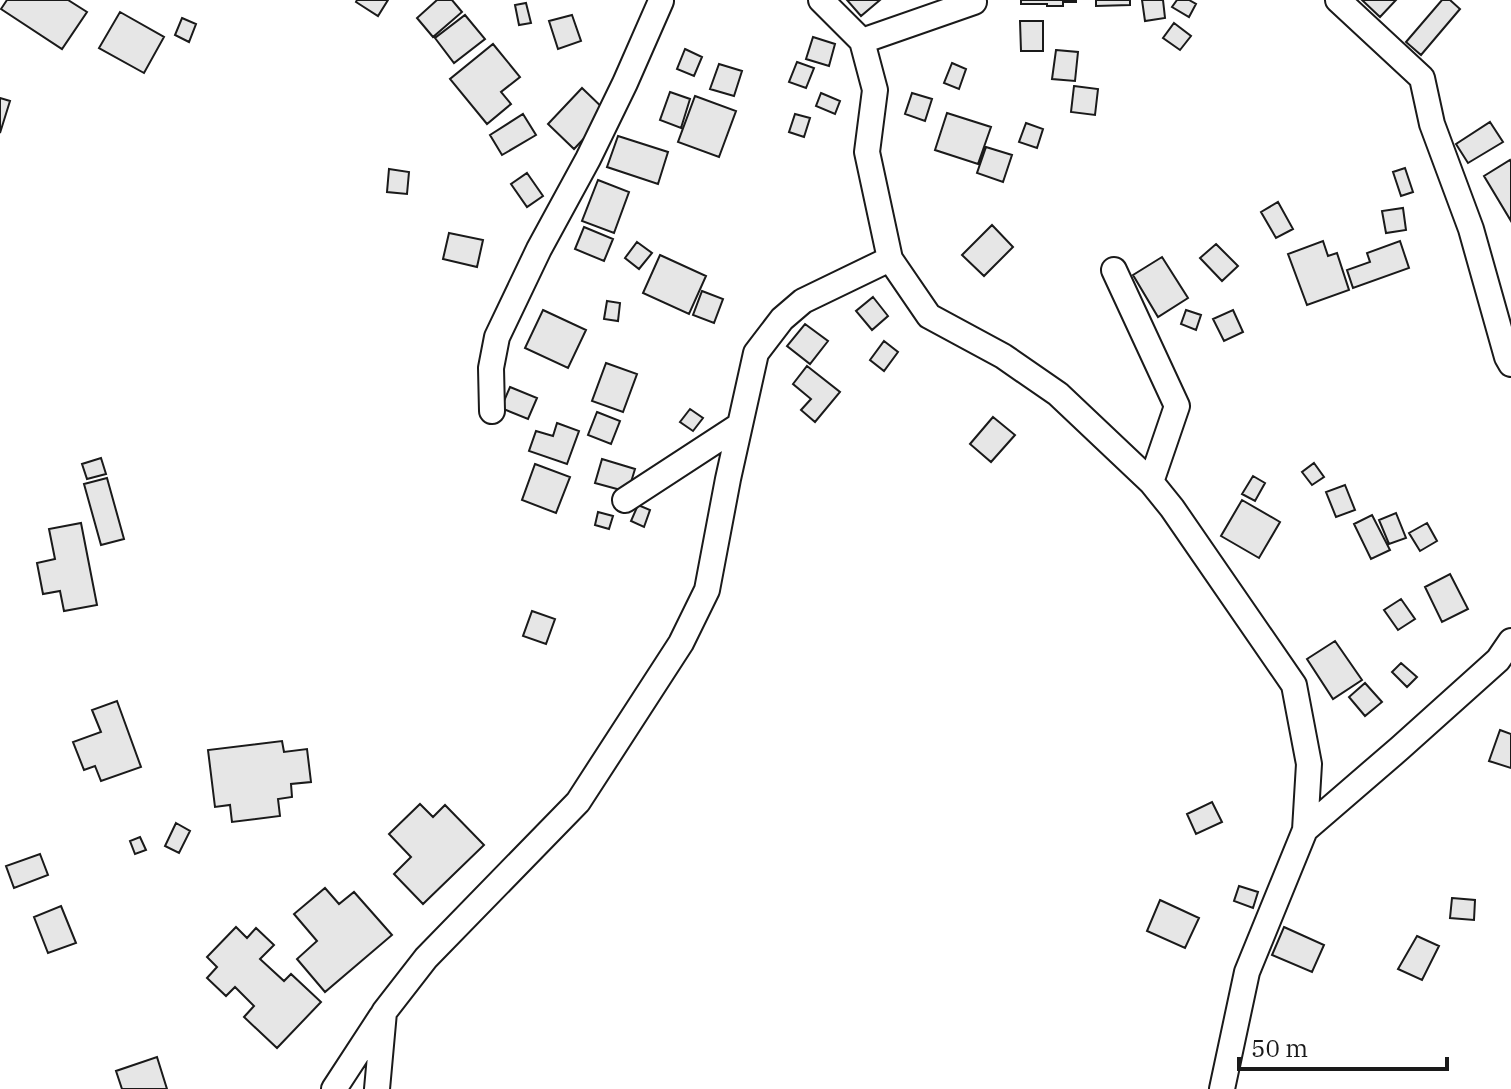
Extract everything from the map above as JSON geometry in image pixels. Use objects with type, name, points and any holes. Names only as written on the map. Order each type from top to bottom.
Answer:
[{"type":"street","points":[[492,411],[491,368],[497,337],[625,83],[661,0]]},
{"type":"street","points":[[821,0],[862,41],[875,90],[867,152],[890,259],[929,316],[1003,356],[1058,394],[1151,482],[1294,685],[1309,764],[1305,830],[1247,972],[1222,1089]]},
{"type":"street","points":[[1338,0],[1422,78],[1432,124],[1471,229],[1511,364]]},
{"type":"street","points":[[862,41],[974,2]]},
{"type":"street","points":[[334,1089],[384,1012],[426,958],[578,802],[681,643],[707,590],[756,353],[782,319],[803,301],[890,259]]},
{"type":"street","points":[[1114,270],[1177,406],[1151,482]]},
{"type":"street","points":[[625,500],[740,425]]},
{"type":"street","points":[[1305,830],[1498,660],[1511,641]]},
{"type":"street","points":[[377,1089],[384,1012]]},
{"type":"building","points":[[7,0],[68,0],[87,12],[62,49],[1,9]]},
{"type":"building","points":[[357,0],[388,0],[378,16]]},
{"type":"building","points":[[437,0],[452,0],[462,12],[433,37],[417,18]]},
{"type":"building","points":[[847,0],[880,0],[861,16]]},
{"type":"building","points":[[1021,0],[1076,2],[1047,6],[1021,4]]},
{"type":"building","points":[[1096,0],[1130,0],[1130,5],[1096,6]]},
{"type":"building","points":[[1142,0],[1163,0],[1165,18],[1145,21]]},
{"type":"building","points":[[1177,0],[1189,0],[1196,4],[1189,17],[1172,7]]},
{"type":"building","points":[[1362,0],[1396,0],[1380,17]]},
{"type":"building","points":[[1442,0],[1450,0],[1460,9],[1421,55],[1406,42]]},
{"type":"building","points":[[526,3],[531,23],[519,25],[515,5]]},
{"type":"building","points":[[120,12],[164,37],[144,73],[99,48]]},
{"type":"building","points":[[465,15],[485,39],[454,63],[435,38]]},
{"type":"building","points":[[572,15],[581,41],[558,49],[549,21]]},
{"type":"building","points":[[182,18],[196,24],[189,42],[175,35]]},
{"type":"building","points":[[1020,21],[1043,21],[1043,51],[1021,51]]},
{"type":"building","points":[[1174,23],[1191,36],[1180,50],[1163,38]]},
{"type":"building","points":[[813,37],[835,44],[829,66],[806,59]]},
{"type":"building","points":[[493,44],[520,77],[501,92],[511,104],[487,124],[450,79]]},
{"type":"building","points":[[685,49],[702,57],[694,76],[677,69]]},
{"type":"building","points":[[1056,50],[1078,52],[1075,81],[1052,79]]},
{"type":"building","points":[[797,62],[814,68],[806,88],[789,82]]},
{"type":"building","points":[[952,63],[966,69],[959,89],[944,83]]},
{"type":"building","points":[[719,64],[742,71],[734,96],[710,89]]},
{"type":"building","points":[[1074,86],[1098,89],[1095,115],[1071,112]]},
{"type":"building","points":[[582,88],[608,113],[574,149],[548,124]]},
{"type":"building","points":[[670,92],[690,99],[681,128],[660,120]]},
{"type":"building","points":[[821,93],[840,101],[835,114],[816,106]]},
{"type":"building","points":[[912,93],[932,99],[925,121],[905,114]]},
{"type":"building","points":[[695,96],[736,111],[719,157],[678,142]]},
{"type":"building","points":[[0,98],[10,101],[0,133]]},
{"type":"building","points":[[947,113],[991,127],[978,164],[935,150]]},
{"type":"building","points":[[523,114],[536,135],[502,155],[490,135]]},
{"type":"building","points":[[795,114],[810,118],[804,137],[789,132]]},
{"type":"building","points":[[1490,122],[1503,142],[1468,163],[1456,144]]},
{"type":"building","points":[[1026,123],[1043,129],[1037,148],[1019,142]]},
{"type":"building","points":[[618,136],[668,152],[658,184],[607,167]]},
{"type":"building","points":[[986,147],[1012,155],[1003,182],[977,173]]},
{"type":"building","points":[[1511,162],[1511,221],[1484,176]]},
{"type":"building","points":[[1405,168],[1413,192],[1401,196],[1393,172]]},
{"type":"building","points":[[389,169],[409,172],[407,194],[387,192]]},
{"type":"building","points":[[527,173],[543,196],[527,207],[511,184]]},
{"type":"building","points":[[598,180],[629,192],[614,233],[582,221]]},
{"type":"building","points":[[1278,202],[1293,229],[1276,238],[1261,212]]},
{"type":"building","points":[[1403,208],[1406,230],[1386,233],[1382,211]]},
{"type":"building","points":[[992,225],[1013,247],[984,276],[962,255]]},
{"type":"building","points":[[584,227],[613,239],[604,261],[575,249]]},
{"type":"building","points":[[449,233],[483,240],[477,267],[443,259]]},
{"type":"building","points":[[1323,241],[1328,256],[1337,253],[1349,290],[1307,305],[1288,254]]},
{"type":"building","points":[[1400,241],[1409,268],[1353,288],[1347,270],[1370,262],[1367,253]]},
{"type":"building","points":[[637,242],[652,253],[639,269],[625,258]]},
{"type":"building","points":[[1216,244],[1238,266],[1222,281],[1200,258]]},
{"type":"building","points":[[660,255],[706,276],[689,314],[643,293]]},
{"type":"building","points":[[1162,257],[1188,298],[1158,317],[1133,275]]},
{"type":"building","points":[[702,291],[723,299],[714,323],[693,315]]},
{"type":"building","points":[[873,297],[888,316],[872,330],[856,311]]},
{"type":"building","points":[[607,301],[620,303],[618,321],[604,319]]},
{"type":"building","points":[[543,310],[586,330],[568,368],[525,348]]},
{"type":"building","points":[[1186,310],[1201,315],[1196,330],[1181,324]]},
{"type":"building","points":[[1233,310],[1243,332],[1224,341],[1213,319]]},
{"type":"building","points":[[805,324],[828,341],[810,364],[787,346]]},
{"type":"building","points":[[884,341],[898,352],[884,371],[870,360]]},
{"type":"building","points":[[606,363],[637,374],[623,412],[592,401]]},
{"type":"building","points":[[807,366],[840,392],[815,422],[801,410],[811,399],[793,384]]},
{"type":"building","points":[[510,387],[537,398],[528,419],[501,408]]},
{"type":"building","points":[[690,409],[703,418],[693,431],[680,422]]},
{"type":"building","points":[[597,412],[620,421],[611,444],[588,435]]},
{"type":"building","points":[[993,417],[1015,435],[991,462],[970,444]]},
{"type":"building","points":[[557,423],[579,431],[567,464],[529,451],[536,431],[553,436]]},
{"type":"building","points":[[101,458],[106,474],[87,479],[82,464]]},
{"type":"building","points":[[602,459],[635,469],[628,492],[595,483]]},
{"type":"building","points":[[1314,463],[1324,477],[1312,485],[1302,472]]},
{"type":"building","points":[[535,464],[570,477],[556,513],[522,500]]},
{"type":"building","points":[[1253,476],[1265,483],[1255,501],[1242,494]]},
{"type":"building","points":[[107,478],[124,539],[101,545],[84,484]]},
{"type":"building","points":[[1345,485],[1355,510],[1336,517],[1326,492]]},
{"type":"building","points":[[1242,500],[1280,522],[1259,558],[1221,536]]},
{"type":"building","points":[[638,505],[650,510],[644,527],[631,521]]},
{"type":"building","points":[[598,512],[613,516],[609,529],[595,525]]},
{"type":"building","points":[[1396,513],[1406,538],[1389,544],[1379,520]]},
{"type":"building","points":[[1372,515],[1390,550],[1371,559],[1354,524]]},
{"type":"building","points":[[81,523],[97,605],[64,611],[60,591],[43,594],[37,563],[55,559],[49,529]]},
{"type":"building","points":[[1427,523],[1437,541],[1420,551],[1409,533]]},
{"type":"building","points":[[1450,574],[1468,609],[1442,622],[1425,587]]},
{"type":"building","points":[[1401,599],[1415,619],[1398,630],[1384,610]]},
{"type":"building","points":[[532,611],[555,619],[546,644],[523,636]]},
{"type":"building","points":[[1335,641],[1362,680],[1333,699],[1307,659]]},
{"type":"building","points":[[1401,663],[1417,677],[1407,687],[1392,672]]},
{"type":"building","points":[[1365,683],[1382,702],[1365,716],[1349,697]]},
{"type":"building","points":[[117,701],[141,767],[101,781],[95,766],[84,770],[73,742],[101,732],[92,710]]},
{"type":"building","points":[[1500,730],[1511,734],[1511,768],[1489,761]]},
{"type":"building","points":[[282,741],[284,752],[307,749],[311,782],[291,784],[292,797],[278,799],[280,816],[232,822],[230,805],[215,807],[208,750]]},
{"type":"building","points":[[1212,802],[1222,822],[1196,834],[1187,814]]},
{"type":"building","points":[[420,804],[433,817],[445,805],[484,845],[423,904],[394,874],[411,857],[389,834]]},
{"type":"building","points":[[176,823],[190,831],[179,853],[165,846]]},
{"type":"building","points":[[140,837],[146,850],[135,854],[130,841]]},
{"type":"building","points":[[40,854],[48,875],[14,888],[6,866]]},
{"type":"building","points":[[1239,886],[1258,892],[1253,908],[1234,901]]},
{"type":"building","points":[[325,888],[339,904],[354,892],[392,935],[325,992],[297,959],[317,941],[294,914]]},
{"type":"building","points":[[1452,898],[1475,900],[1474,920],[1450,918]]},
{"type":"building","points":[[1160,900],[1199,918],[1185,948],[1147,931]]},
{"type":"building","points":[[61,906],[76,943],[48,953],[34,917]]},
{"type":"building","points":[[236,927],[247,938],[256,928],[274,945],[260,959],[284,981],[291,974],[321,1002],[277,1048],[244,1017],[254,1006],[235,987],[226,996],[207,978],[217,967],[207,957]]},
{"type":"building","points":[[1284,927],[1324,945],[1312,972],[1272,955]]},
{"type":"building","points":[[1417,936],[1439,946],[1422,980],[1398,969]]},
{"type":"building","points":[[157,1057],[167,1089],[122,1089],[116,1071]]}]
